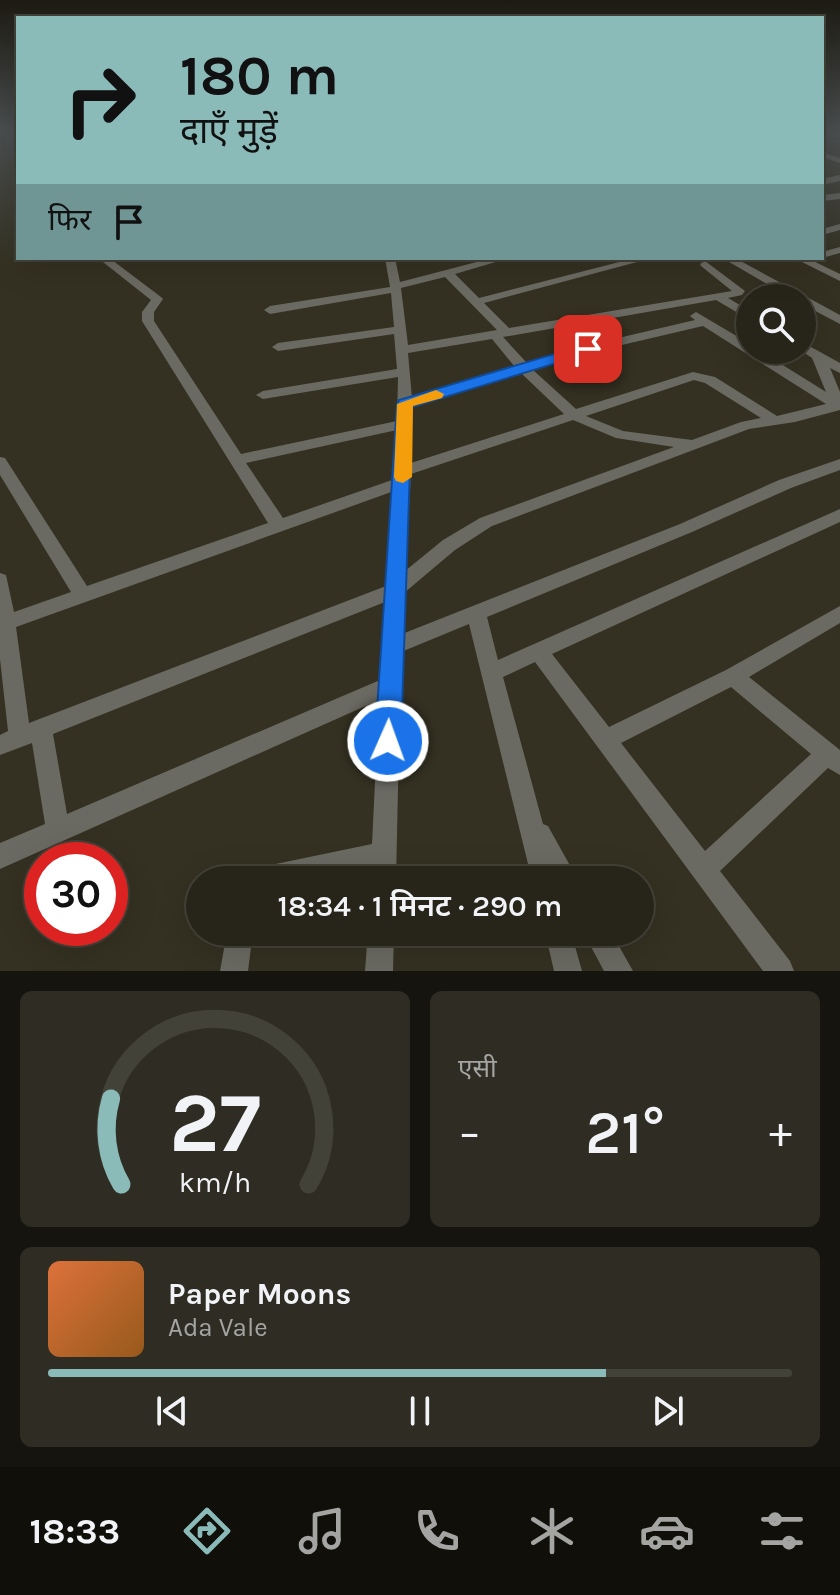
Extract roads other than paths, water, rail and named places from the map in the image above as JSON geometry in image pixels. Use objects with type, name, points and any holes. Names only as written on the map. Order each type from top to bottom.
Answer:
[{"type":"street","points":[[384,866],[391,647],[403,476],[404,414],[404,372],[390,260]]},
{"type":"street","points":[[270,310],[396,287],[496,260]]},
{"type":"street","points":[[479,301],[639,260]]},
{"type":"street","points":[[402,350],[720,298],[739,291],[705,264],[694,260]]},
{"type":"street","points":[[705,264],[726,260]]},
{"type":"street","points":[[733,260],[775,284]]},
{"type":"street","points":[[807,260],[840,278]]},
{"type":"street","points":[[108,262],[157,299],[148,312],[148,321],[279,526]]},
{"type":"street","points":[[447,272],[479,301],[523,368],[546,395],[573,414],[593,427],[627,438],[696,444]]},
{"type":"street","points":[[720,298],[736,308]]},
{"type":"street","points":[[678,304],[839,405]]},
{"type":"street","points":[[816,307],[840,320]]},
{"type":"street","points":[[236,460],[404,414],[523,368],[588,349],[704,322]]},
{"type":"street","points":[[278,347],[400,330]]},
{"type":"street","points":[[818,356],[839,405]]},
{"type":"street","points":[[818,356],[840,369]]},
{"type":"street","points":[[263,395],[404,372]]},
{"type":"street","points":[[2,624],[279,526],[403,476],[573,414],[693,376],[710,380],[775,421]]},
{"type":"street","points":[[20,737],[395,590],[449,545],[486,522],[746,425],[839,405]]},
{"type":"street","points":[[391,647],[840,464]]},
{"type":"street","points":[[3,472],[83,595]]},
{"type":"street","points":[[491,673],[840,515]]},
{"type":"street","points":[[0,580],[2,624],[20,737],[58,830]]},
{"type":"street","points":[[476,613],[542,866]]},
{"type":"street","points":[[604,741],[733,676],[840,614]]},
{"type":"street","points":[[539,652],[780,971]]},
{"type":"street","points":[[703,870],[834,759],[733,676]]},
{"type":"street","points":[[0,856],[390,685]]},
{"type":"street","points":[[530,820],[557,866]]},
{"type":"street","points":[[328,866],[385,854]]},
{"type":"street","points":[[234,971],[238,946]]},
{"type":"street","points":[[379,971],[380,946]]},
{"type":"street","points":[[562,946],[568,971]]},
{"type":"street","points":[[604,946],[619,971]]}]
